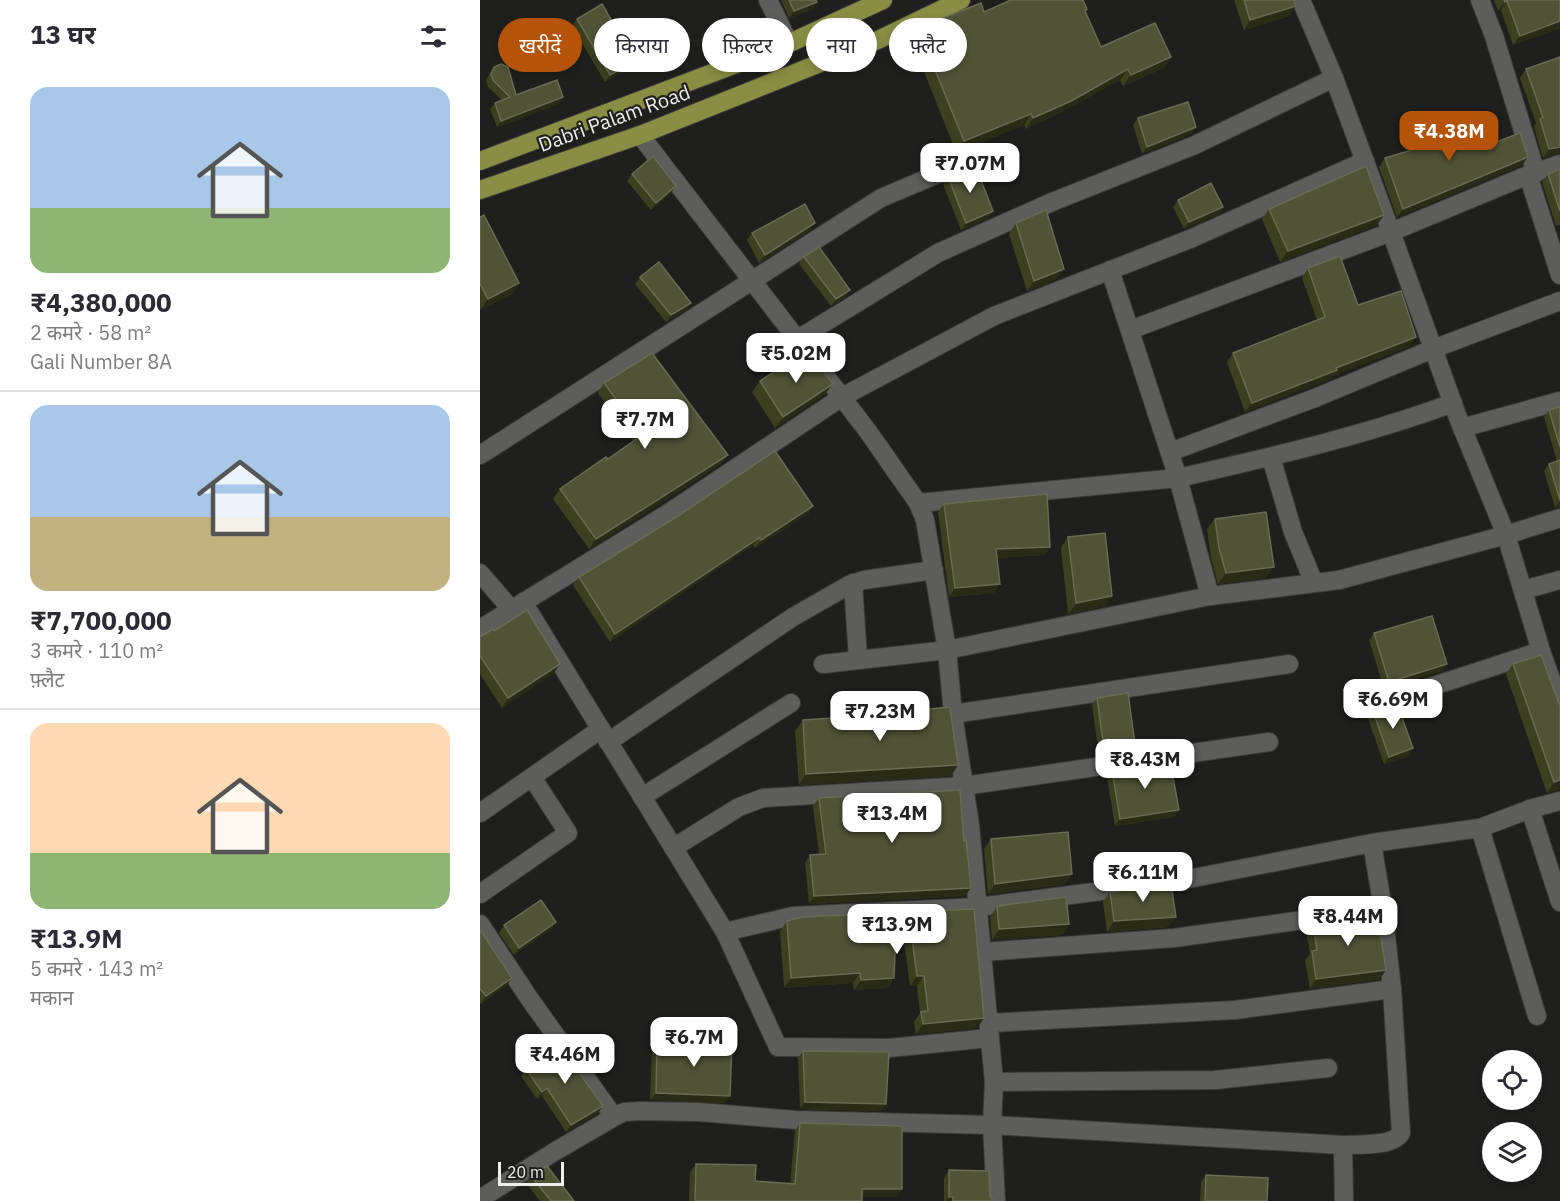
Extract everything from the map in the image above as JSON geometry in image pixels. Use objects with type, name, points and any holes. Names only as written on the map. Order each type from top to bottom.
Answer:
[{"type":"main road","name":"Dabri Palam Road","points":[[794,41],[883,0]]},
{"type":"main road","name":"Dabri Palam Road","points":[[488,187],[640,135],[878,40],[961,0]]},
{"type":"main road","name":"Dabri Palam Road","points":[[485,159],[713,72]]},
{"type":"main road","points":[[485,159],[488,187]]},
{"type":"street","points":[[768,0],[777,18]]},
{"type":"street","points":[[1301,0],[1334,78],[1462,428],[1506,535],[1560,705]]},
{"type":"street","points":[[1480,0],[1494,36],[1560,275]]},
{"type":"street","points":[[798,339],[938,253],[1052,202],[1196,145],[1334,78]]},
{"type":"street","points":[[640,135],[842,397],[918,503],[925,520],[947,650],[952,714],[964,786],[978,907],[994,1082],[992,1125],[996,1201]]},
{"type":"street","points":[[480,455],[881,198],[978,157]]},
{"type":"street","points":[[480,629],[667,514],[842,397],[994,316],[1190,240],[1365,161]]},
{"type":"street","points":[[1130,330],[1391,232],[1560,164]]},
{"type":"street","points":[[1110,270],[1178,478],[1210,596]]},
{"type":"street","points":[[1170,452],[1315,398],[1433,349],[1560,301]]},
{"type":"street","points":[[1462,428],[1560,401]]},
{"type":"street","points":[[918,503],[1178,478],[1304,450],[1453,403]]},
{"type":"street","points":[[1271,457],[1293,532],[1314,583]]},
{"type":"street","points":[[823,664],[947,650],[1210,596],[1339,580],[1560,518]]},
{"type":"street","points":[[480,813],[532,777],[604,735],[793,617],[853,583],[934,570]]},
{"type":"street","points":[[480,573],[517,605],[604,735],[725,932],[778,1047],[889,1048],[989,1031],[1235,1010],[1392,989]]},
{"type":"street","points":[[1523,590],[1560,579]]},
{"type":"street","points":[[853,583],[858,659]]},
{"type":"street","points":[[1372,706],[1541,651]]},
{"type":"street","points":[[952,714],[1289,664]]},
{"type":"street","points":[[642,797],[791,703]]},
{"type":"street","points":[[673,848],[738,807],[763,798],[964,786],[1269,742]]},
{"type":"street","points":[[480,894],[568,833],[532,777]]},
{"type":"street","points":[[725,932],[793,916],[978,907],[1178,881],[1372,843],[1480,828],[1530,809],[1560,801]]},
{"type":"street","points":[[1530,809],[1560,902]]},
{"type":"street","points":[[1480,828],[1537,1016]]},
{"type":"street","points":[[480,1199],[554,1152],[624,1112],[699,1112],[796,1120],[992,1125],[1342,1145],[1389,1142],[1398,1139],[1401,1133],[1392,989],[1383,909],[1372,843]]},
{"type":"street","points":[[982,952],[1174,938],[1383,909]]},
{"type":"street","points":[[480,924],[529,998],[614,1117]]},
{"type":"street","points":[[994,1082],[1215,1080],[1328,1068]]},
{"type":"street","points":[[1342,1145],[1344,1201]]},
{"type":"building","points":[[789,0],[816,0],[817,2],[794,11]]},
{"type":"building","points":[[1011,0],[1083,0],[1087,9],[1085,11],[1101,47],[1155,23],[1171,57],[1131,75],[1128,69],[1071,101],[1033,118],[1031,114],[964,141],[936,72],[967,72],[967,18],[943,18],[981,3],[984,12]]},
{"type":"building","points":[[1244,0],[1294,0],[1296,6],[1250,20]]},
{"type":"building","points":[[1504,0],[1560,0],[1560,21],[1520,36],[1507,1]]},
{"type":"building","points":[[602,4],[610,18],[594,18],[594,48],[582,27],[582,18],[579,18]]},
{"type":"building","points":[[1560,57],[1560,147],[1549,149],[1540,119],[1543,117],[1526,69]]},
{"type":"building","points":[[498,65],[498,72],[509,72],[516,95],[557,80],[563,97],[501,121],[495,103],[510,97],[493,80],[491,74],[494,67]]},
{"type":"building","points":[[1188,102],[1196,127],[1147,147],[1138,118]]},
{"type":"building","points":[[1468,120],[1478,149],[1520,133],[1528,157],[1403,209],[1385,158],[1418,148],[1415,139]]},
{"type":"building","points":[[653,156],[676,186],[656,203],[632,174]]},
{"type":"building","points":[[975,165],[993,211],[966,223],[948,177]]},
{"type":"building","points":[[1366,166],[1384,215],[1288,251],[1269,209]]},
{"type":"building","points":[[1560,169],[1560,211],[1548,174]]},
{"type":"building","points":[[1211,183],[1223,207],[1189,222],[1178,200]]},
{"type":"building","points":[[805,204],[815,223],[765,255],[752,233]]},
{"type":"building","points":[[1046,210],[1064,269],[1034,281],[1016,223]]},
{"type":"building","points":[[484,215],[519,283],[488,299],[480,284],[480,217]]},
{"type":"building","points":[[819,247],[850,290],[836,299],[804,257]]},
{"type":"building","points":[[1340,256],[1358,305],[1401,291],[1416,337],[1252,403],[1233,353],[1325,317],[1308,268]]},
{"type":"building","points":[[659,262],[691,303],[671,315],[640,277]]},
{"type":"building","points":[[807,351],[833,384],[783,417],[760,381]]},
{"type":"building","points":[[652,353],[728,455],[596,539],[560,489],[642,435],[604,383]]},
{"type":"building","points":[[1560,407],[1560,447],[1549,410]]},
{"type":"building","points":[[775,451],[813,506],[761,540],[759,538],[615,634],[579,577],[678,516]]},
{"type":"building","points":[[1560,460],[1560,500],[1549,464]]},
{"type":"building","points":[[1047,494],[1050,547],[996,549],[1000,584],[955,588],[944,504]]},
{"type":"building","points":[[1266,512],[1274,567],[1226,573],[1219,548],[1215,519]]},
{"type":"building","points":[[1105,533],[1112,596],[1076,603],[1068,537]]},
{"type":"building","points":[[527,610],[560,664],[508,698],[480,656],[480,637]]},
{"type":"building","points":[[1432,616],[1447,664],[1389,682],[1374,633]]},
{"type":"building","points":[[1541,655],[1560,706],[1560,780],[1554,782],[1513,664]]},
{"type":"building","points":[[1128,693],[1135,744],[1104,748],[1097,698]]},
{"type":"building","points":[[1397,704],[1413,748],[1389,757],[1372,708],[1380,710]]},
{"type":"building","points":[[950,707],[958,765],[806,774],[803,720],[909,713],[909,711]]},
{"type":"building","points":[[1170,761],[1179,810],[1120,819],[1112,770]]},
{"type":"building","points":[[960,790],[971,888],[814,896],[810,855],[826,854],[819,798]]},
{"type":"building","points":[[1068,832],[1072,874],[995,884],[991,839]]},
{"type":"building","points":[[1171,884],[1176,917],[1114,921],[1110,892]]},
{"type":"building","points":[[1066,897],[1069,924],[999,929],[997,906]]},
{"type":"building","points":[[541,900],[556,922],[519,948],[504,925]]},
{"type":"building","points":[[974,909],[984,1018],[923,1024],[921,1012],[928,1011],[924,976],[917,976],[910,924],[896,924],[894,978],[861,980],[860,973],[791,978],[787,921],[802,917]]},
{"type":"building","points":[[1377,913],[1386,970],[1316,979],[1312,951],[1317,950],[1313,922]]},
{"type":"building","points":[[480,930],[512,978],[486,996],[480,989]]},
{"type":"building","points":[[657,1040],[732,1042],[730,1096],[656,1093]]},
{"type":"building","points":[[560,1046],[603,1106],[571,1125],[547,1088],[542,1092],[526,1069]]},
{"type":"building","points":[[803,1051],[889,1052],[886,1104],[805,1102]]},
{"type":"building","points":[[800,1123],[902,1126],[902,1189],[862,1189],[862,1201],[695,1201],[696,1164],[756,1165],[755,1181],[795,1184]]},
{"type":"building","points":[[547,1166],[574,1201],[551,1201],[531,1176]]},
{"type":"building","points":[[949,1170],[989,1171],[990,1195],[993,1201],[953,1201],[953,1197],[949,1197]]},
{"type":"building","points":[[1206,1175],[1268,1178],[1267,1201],[1205,1201]]}]
